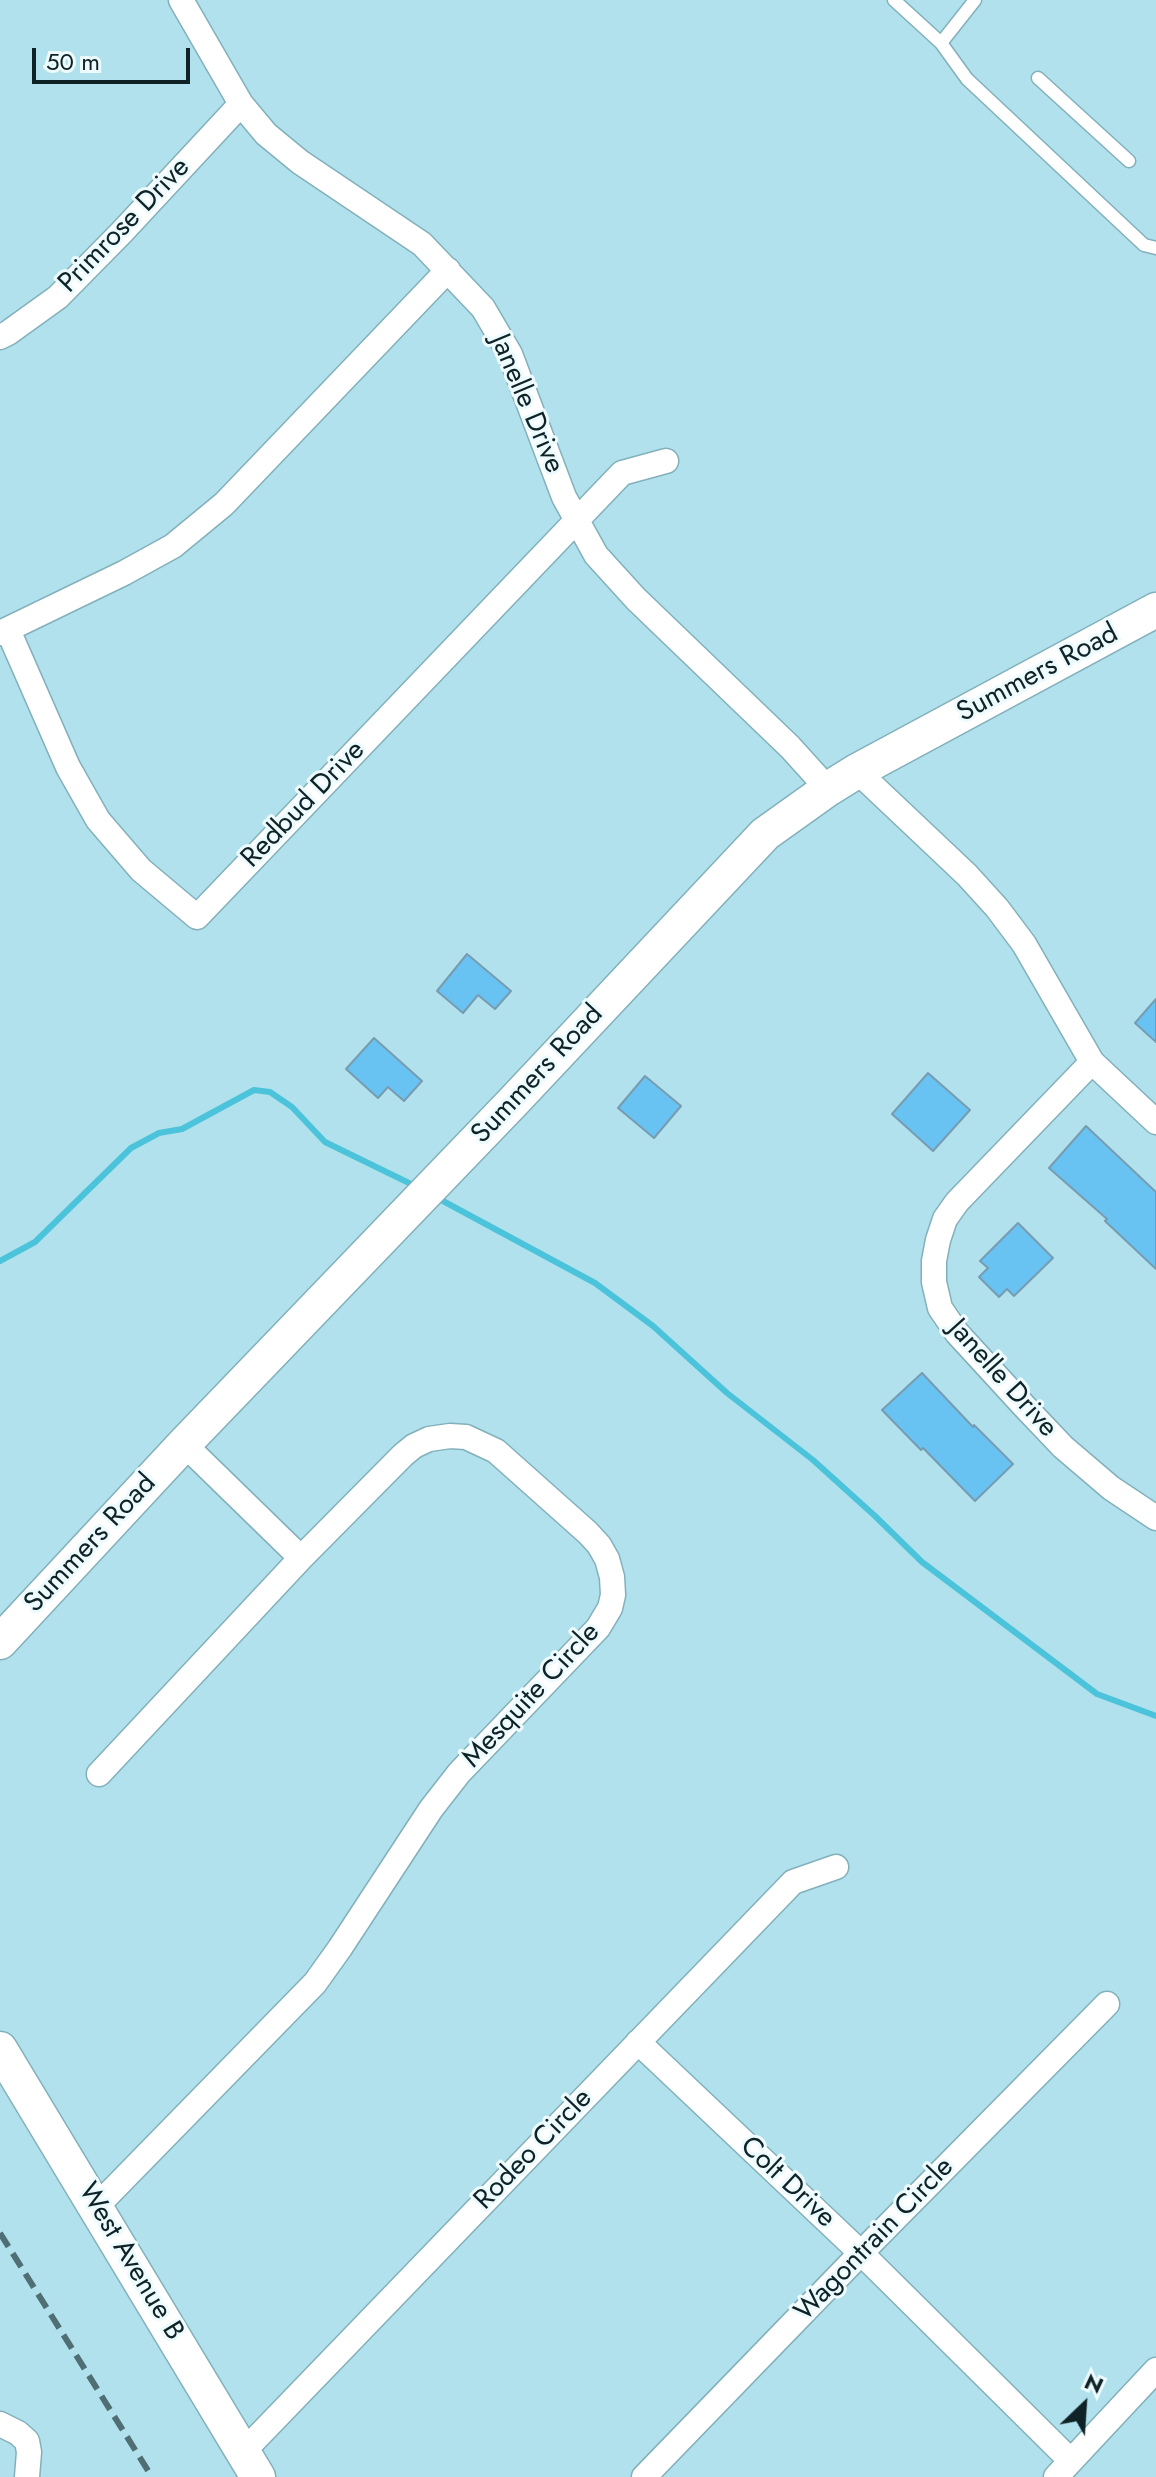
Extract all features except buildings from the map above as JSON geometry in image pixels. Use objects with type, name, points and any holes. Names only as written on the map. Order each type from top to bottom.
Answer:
[{"type":"street","name":"Janelle Drive","points":[[181,0],[241,104],[266,134],[300,162],[422,244],[483,308],[510,354],[576,521],[596,555],[636,599],[790,747],[828,789]]},
{"type":"street","name":"Primrose Drive","points":[[0,337],[58,297],[241,104]]},
{"type":"street","points":[[4,631],[173,546],[224,504],[448,270]]},
{"type":"street","name":"Redbud Drive","points":[[4,631],[68,767],[98,820],[141,870],[197,917],[622,473],[666,461]]},
{"type":"street","name":"Summers Road","points":[[0,1642],[184,1444],[765,834],[857,771],[1156,610]]},
{"type":"street","points":[[857,771],[967,875],[997,908],[1024,944],[1092,1062],[1156,1122]]},
{"type":"street","name":"Janelle Drive","points":[[1092,1062],[957,1202],[945,1219],[938,1240],[934,1282],[940,1308],[948,1321],[1024,1406],[1063,1447],[1111,1488],[1156,1518]]},
{"type":"street","name":"Mesquite Circle","points":[[97,2206],[315,1983],[431,1809],[459,1773],[598,1628],[610,1608],[613,1595],[607,1559],[588,1533],[496,1451],[466,1437],[429,1439],[414,1446],[301,1558],[99,1774]]},
{"type":"street","points":[[184,1444],[301,1558]]},
{"type":"street","name":"Rodeo Circle","points":[[251,2464],[638,2042],[793,1882],[836,1867]]},
{"type":"street","name":"Wagontrain Circle","points":[[644,2477],[1107,2004]]},
{"type":"street","name":"Colt Drive","points":[[638,2042],[861,2253],[1064,2469]]},
{"type":"street","name":"West Avenue B","points":[[0,2049],[251,2464]]},
{"type":"street","points":[[1064,2469],[1156,2370]]},
{"type":"street","points":[[0,2424],[27,2441],[27,2477]]},
{"type":"lane","points":[[894,0],[941,43],[967,79],[1144,245],[1156,248]]},
{"type":"lane","points":[[941,43],[975,0]]},
{"type":"lane","points":[[1038,78],[1129,161]]},
{"type":"waterway","points":[[0,1261],[35,1242],[131,1148],[159,1133],[182,1129],[254,1090],[270,1092],[292,1107],[325,1142],[409,1183]]},
{"type":"waterway","points":[[443,1201],[595,1283],[653,1326],[727,1393],[813,1460],[922,1562],[1097,1694],[1156,1716]]},
{"type":"railway","points":[[0,2233],[152,2477]]}]
